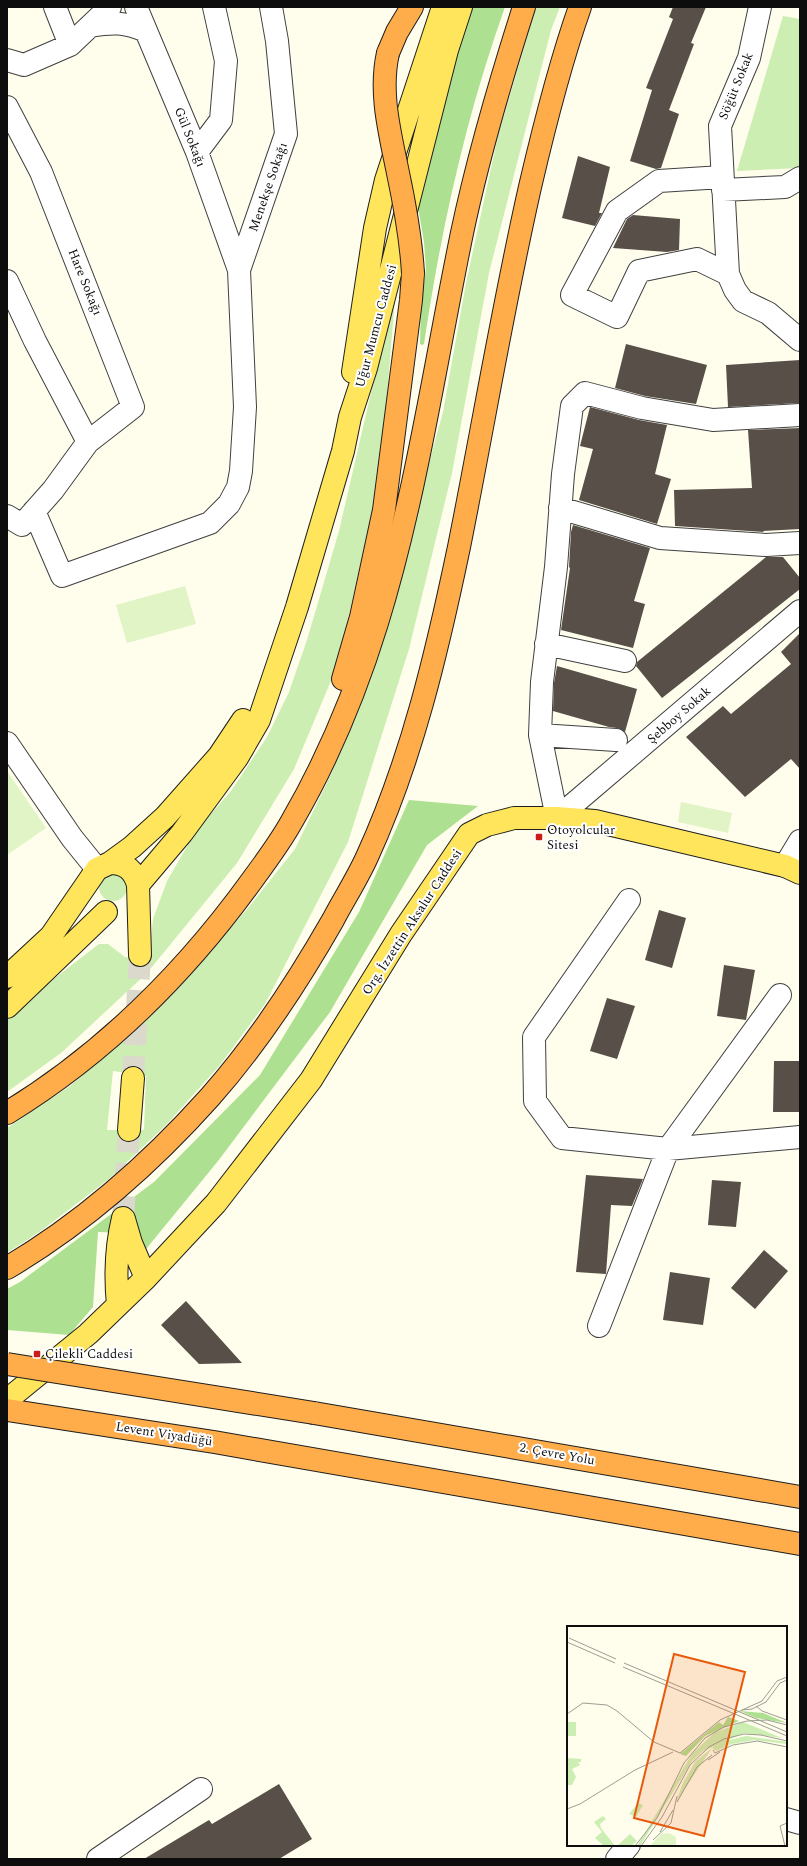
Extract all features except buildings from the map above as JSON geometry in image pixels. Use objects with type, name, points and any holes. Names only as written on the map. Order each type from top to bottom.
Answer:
[{"type":"highway","points":[[326,755],[329,731],[361,617],[384,510],[411,300],[413,273],[404,201],[385,101],[384,80],[388,53],[397,32],[412,7]]},
{"type":"highway","points":[[7,1113],[46,1088],[81,1062],[122,1028],[185,966],[231,910],[271,853],[291,823],[326,755],[344,714],[377,624],[396,557],[413,486],[460,247],[477,170],[499,84],[524,7]]},
{"type":"highway","points":[[7,1268],[30,1254],[83,1216],[139,1169],[187,1122],[221,1084],[282,1005],[307,965],[366,858],[414,730],[443,622],[518,238],[543,134],[580,7]]},
{"type":"highway","name":"2. Çevre Yolu","points":[[7,1364],[314,1413],[800,1497]]},
{"type":"highway","name":"Levent Viyadüğü","points":[[7,1410],[320,1460],[800,1544]]},
{"type":"main road","points":[[350,417],[353,364],[374,228],[388,172],[443,7]]},
{"type":"main road","name":"Uğur Mumcu Caddesi","points":[[284,644],[297,607],[343,451],[350,417],[366,368],[447,50],[461,7]]},
{"type":"main road","points":[[7,977],[51,936],[99,871],[132,847],[165,816],[219,756],[239,727],[284,644]]},
{"type":"main road","points":[[7,1007],[111,912],[123,911],[135,900],[138,888],[182,833],[237,758],[259,720],[284,644]]},
{"type":"main road","name":"Org. İzzettin Aksalur Caddesi","points":[[7,1400],[88,1334],[146,1278],[216,1203],[311,1080],[401,934],[469,834],[487,825],[514,818],[557,818],[595,821],[792,869]]},
{"type":"main road","points":[[117,863],[125,866],[136,877],[138,888],[140,949],[131,928],[111,912],[94,904],[90,897],[99,871],[117,863]]},
{"type":"main road","points":[[130,1130],[133,1078]]},
{"type":"main road","points":[[118,1304],[116,1279],[118,1241],[123,1218],[131,1243],[146,1278]]},
{"type":"street","points":[[55,7],[70,45]]},
{"type":"street","points":[[7,60],[24,65],[70,45],[110,7]]},
{"type":"street","name":"Gül Sokağı","points":[[136,7],[197,152],[239,270]]},
{"type":"street","points":[[197,152],[221,120],[226,61],[214,7]]},
{"type":"street","name":"Menekşe Sokağı","points":[[239,270],[286,134],[277,41],[271,7]]},
{"type":"street","name":"Söğüt Sokak","points":[[726,186],[720,126],[749,58],[760,7]]},
{"type":"street","points":[[90,26],[105,23],[129,24],[146,32]]},
{"type":"street","name":"Hare Sokağı","points":[[7,107],[41,172],[133,407],[88,442]]},
{"type":"street","points":[[728,274],[697,259],[639,272],[617,317],[572,295],[617,211],[659,181],[726,186],[785,187],[800,178]]},
{"type":"street","points":[[726,186],[728,274],[735,290],[743,301],[768,313],[798,332]]},
{"type":"street","points":[[726,186],[743,301]]},
{"type":"street","points":[[34,511],[62,576],[210,523],[229,504],[238,487],[241,471],[245,407],[239,270]]},
{"type":"street","points":[[7,281],[35,342],[88,442],[53,490],[22,525],[7,516]]},
{"type":"street","points":[[557,818],[540,735],[542,682],[556,567],[560,508],[572,406],[585,392],[642,408],[713,420],[800,415]]},
{"type":"street","points":[[560,508],[660,538],[766,545],[800,543]]},
{"type":"street","name":"Şebboy Sokak","points":[[557,818],[800,611]]},
{"type":"street","points":[[546,644],[625,662]]},
{"type":"street","points":[[540,735],[616,740]]},
{"type":"street","points":[[7,743],[72,838],[99,871]]},
{"type":"street","points":[[792,869],[800,841]]},
{"type":"street","points":[[629,900],[534,1037],[535,1101],[562,1138],[668,1149],[800,1137]]},
{"type":"street","points":[[599,1326],[668,1149],[780,995]]},
{"type":"street","points":[[98,1859],[201,1789]]},
{"type":"street","points":[[787,1818],[800,1823]]},
{"type":"street","points":[[617,1859],[628,1846]]},
{"type":"green space","points":[[471,7],[505,7],[478,89],[456,173],[438,258],[424,344],[422,345],[420,344],[421,304],[426,269],[424,242],[417,201],[450,69]]},
{"type":"green space","points":[[536,7],[560,7],[551,30],[489,273],[452,473],[409,649],[348,842],[265,1004],[220,1065],[167,1124],[109,1179],[42,1230],[7,1253],[7,1128],[70,1086],[186,979],[248,908],[295,849],[333,770],[392,599],[443,412],[466,283],[498,136]],"holes":[[[113,1071],[146,1076],[144,1130],[107,1130]]]},
{"type":"green space","points":[[783,16],[800,19],[800,168],[737,171]]},
{"type":"green space","points":[[396,285],[383,445],[373,507],[338,664],[294,769],[237,863],[147,973],[61,1053],[7,1092],[7,1015],[99,944],[108,944],[125,957],[149,960],[153,919],[167,881],[196,831],[231,791],[267,737],[289,692],[307,640],[339,531]]},
{"type":"green space","points":[[185,586],[196,624],[127,643],[116,605]]},
{"type":"green space","points":[[7,771],[46,828],[7,855]]},
{"type":"green space","points":[[409,800],[478,806],[427,845],[330,1012],[218,1161],[142,1254],[130,1233],[98,1232],[93,1307],[69,1335],[7,1330],[7,1289],[20,1282],[154,1182],[260,1075],[359,912]]},
{"type":"green space","points":[[681,802],[732,813],[728,833],[678,822]]},
{"type":"green space","points":[[113,873],[123,877],[127,887],[123,897],[113,901],[103,897],[99,887],[103,877]]},
{"type":"tunnel","points":[[133,1078],[140,955]]},
{"type":"tunnel","points":[[123,1218],[129,1130]]},
{"type":"place","name":"Otoyolcular Sitesi","points":[[539,837]]},
{"type":"place","name":"Çilekli Caddesi","points":[[37,1354]]}]
